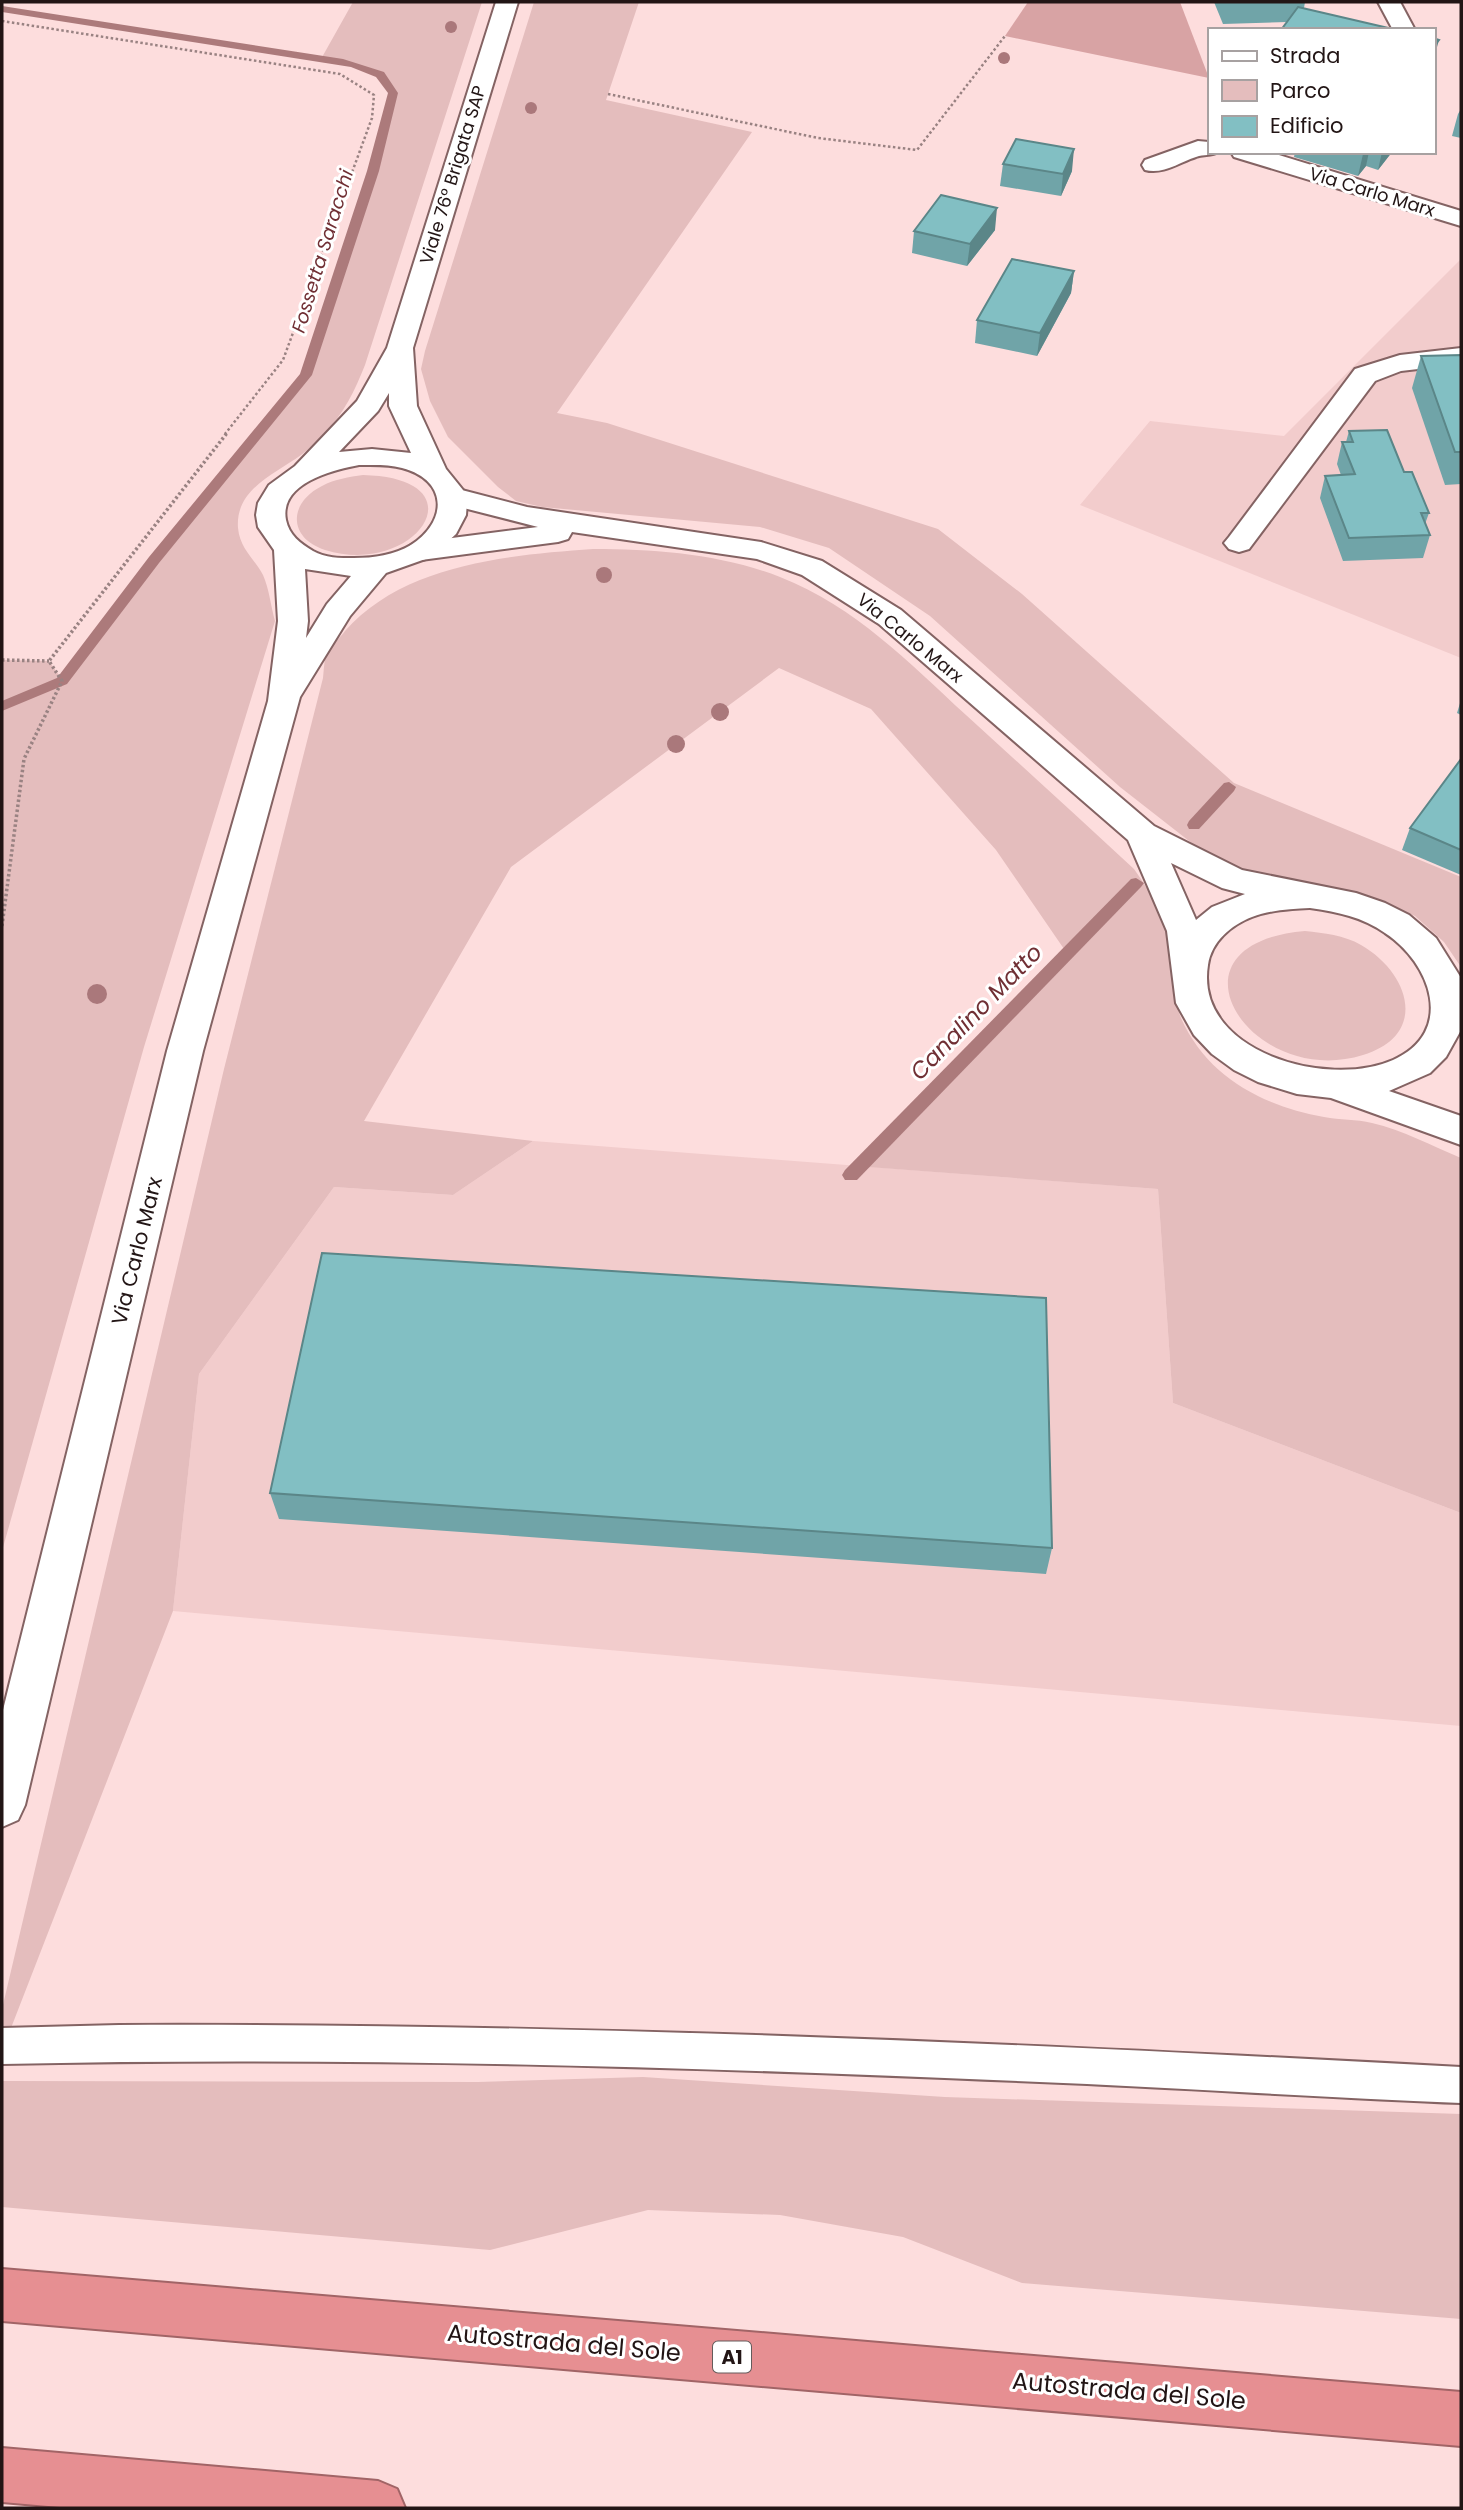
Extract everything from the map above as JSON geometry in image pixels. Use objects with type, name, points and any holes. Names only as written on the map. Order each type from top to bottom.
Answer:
[{"type":"highway","name":"Autostrada del Sole","points":[[2,2295],[1461,2419]]},
{"type":"highway","points":[[2,2475],[378,2508]]},
{"type":"street","name":"Viale 76° Brigata SAP","points":[[306,471],[368,405],[400,348],[507,2]]},
{"type":"street","points":[[1389,2],[1403,28]]},
{"type":"street","points":[[1154,165],[1198,148],[1208,149]]},
{"type":"street","name":"Via Carlo Marx","points":[[1250,154],[1461,219]]},
{"type":"street","name":"Viale 76° Brigata SAP","points":[[400,348],[403,406],[434,472]]},
{"type":"street","points":[[1239,543],[1365,374],[1383,366],[1406,361],[1461,356]]},
{"type":"street","points":[[387,457],[413,462],[434,472],[447,484],[454,497],[453,516],[442,535],[421,551],[376,566],[333,566],[312,562],[289,550],[275,535],[269,518],[274,501],[286,485],[306,471],[331,461],[387,457]]},
{"type":"street","name":"Via Carlo Marx","points":[[454,497],[526,516],[761,551],[787,558],[833,579],[890,617],[1142,834],[1234,880],[1348,902],[1383,916],[1413,936],[1436,961],[1448,988],[1455,1025],[1411,1068],[1375,1082],[1333,1085]]},
{"type":"street","name":"Via Carlo Marx","points":[[421,551],[555,533],[633,534]]},
{"type":"street","name":"Via Carlo Marx","points":[[2,1805],[186,1051],[284,701],[293,621],[289,550]]},
{"type":"street","name":"Via Carlo Marx","points":[[284,701],[338,611],[376,566]]},
{"type":"street","name":"Via Carlo Marx","points":[[1142,834],[1184,932],[1193,1002],[1213,1034],[1246,1060],[1287,1078],[1333,1085],[1461,1130]]},
{"type":"street","name":"Via Carlo Marx","points":[[1188,970],[1196,944],[1214,923],[1241,907],[1274,897],[1310,896]]},
{"type":"lane","points":[[2,2046],[124,2041],[711,2051],[1156,2068],[1461,2085]]},
{"type":"path","points":[[2,21],[340,74],[359,83],[374,95],[372,118],[283,360],[49,661]]},
{"type":"path","points":[[608,94],[818,138],[917,150],[1005,36]]},
{"type":"path","points":[[2,660],[49,661]]},
{"type":"path","points":[[2,926],[24,759],[62,681],[49,661]]},
{"type":"shaded area","points":[[1028,2],[1180,2],[1208,78],[1005,36]]},
{"type":"shaded area","points":[[1461,259],[1461,658],[1080,505],[1150,421],[1284,436]]},
{"type":"shaded area","points":[[533,1141],[1158,1189],[1173,1403],[1461,1513],[1461,1726],[173,1611],[199,1374],[334,1187],[453,1195]]},
{"type":"green space","points":[[353,2],[482,2],[357,383],[331,426],[304,453],[259,484],[243,503],[239,514],[239,535],[244,548],[263,575],[275,621],[144,1047],[2,1551],[2,660],[49,661],[63,681],[154,560],[306,375],[373,171],[393,93],[382,76],[373,70],[321,59]]},
{"type":"green space","points":[[534,2],[639,2],[606,100],[752,132],[557,413],[607,423],[938,529],[1022,594],[1234,783],[1461,877],[1461,967],[1444,942],[1415,916],[1372,897],[1239,870],[1207,855],[1120,787],[930,616],[829,548],[760,527],[542,507],[516,501],[498,487],[448,437],[430,401],[421,369]]},
{"type":"green space","points":[[363,475],[400,480],[421,492],[428,507],[424,524],[409,539],[386,551],[358,555],[325,550],[313,545],[299,529],[298,511],[303,501],[327,484]]},
{"type":"green space","points":[[593,549],[688,554],[758,569],[808,590],[857,620],[902,656],[1134,869],[1149,891],[1166,927],[1177,973],[1177,1005],[1181,1018],[1192,1039],[1222,1072],[1239,1086],[1280,1105],[1324,1117],[1384,1126],[1461,1158],[1461,1513],[1173,1403],[1158,1189],[855,1166],[1064,949],[996,850],[871,709],[779,668],[511,867],[364,1121],[533,1141],[453,1195],[334,1187],[199,1374],[173,1611],[11,2028],[2,2027],[2,2009],[224,1069],[323,678],[327,652],[369,608],[427,577],[493,560]]},
{"type":"green space","points":[[1305,931],[1334,935],[1361,945],[1391,971],[1401,987],[1405,1003],[1404,1019],[1397,1033],[1384,1046],[1363,1055],[1322,1060],[1286,1052],[1256,1035],[1236,1011],[1228,985],[1235,961],[1260,941]]},
{"type":"green space","points":[[643,2077],[945,2097],[1461,2114],[1461,2319],[1022,2283],[903,2237],[780,2215],[648,2210],[490,2250],[2,2207],[2,2081],[478,2082]]},
{"type":"building","points":[[1298,7],[1388,28],[1282,28]]},
{"type":"building","points":[[1016,139],[1074,149],[1063,174],[1003,164]]},
{"type":"building","points":[[941,195],[997,208],[970,244],[914,231]]},
{"type":"building","points":[[1012,259],[1074,271],[1040,333],[977,320]]},
{"type":"building","points":[[1461,355],[1461,452],[1455,452],[1421,356]]},
{"type":"building","points":[[1387,430],[1404,472],[1412,472],[1429,513],[1421,513],[1430,535],[1349,538],[1325,476],[1355,474],[1342,442],[1353,442],[1349,431]]},
{"type":"building","points":[[1461,759],[1461,850],[1410,828]]},
{"type":"building","points":[[322,1253],[1046,1298],[1052,1548],[270,1493]]},
{"type":"waterway","name":"Fossetta Saracchi","points":[[2,9],[343,62],[380,74],[393,93],[373,171],[306,375],[154,560],[62,681],[2,706]]},
{"type":"waterway","name":"Canalino Matto","points":[[1194,825],[1229,787]]},
{"type":"waterway","name":"Canalino Matto","points":[[851,1175],[1136,883]]}]
